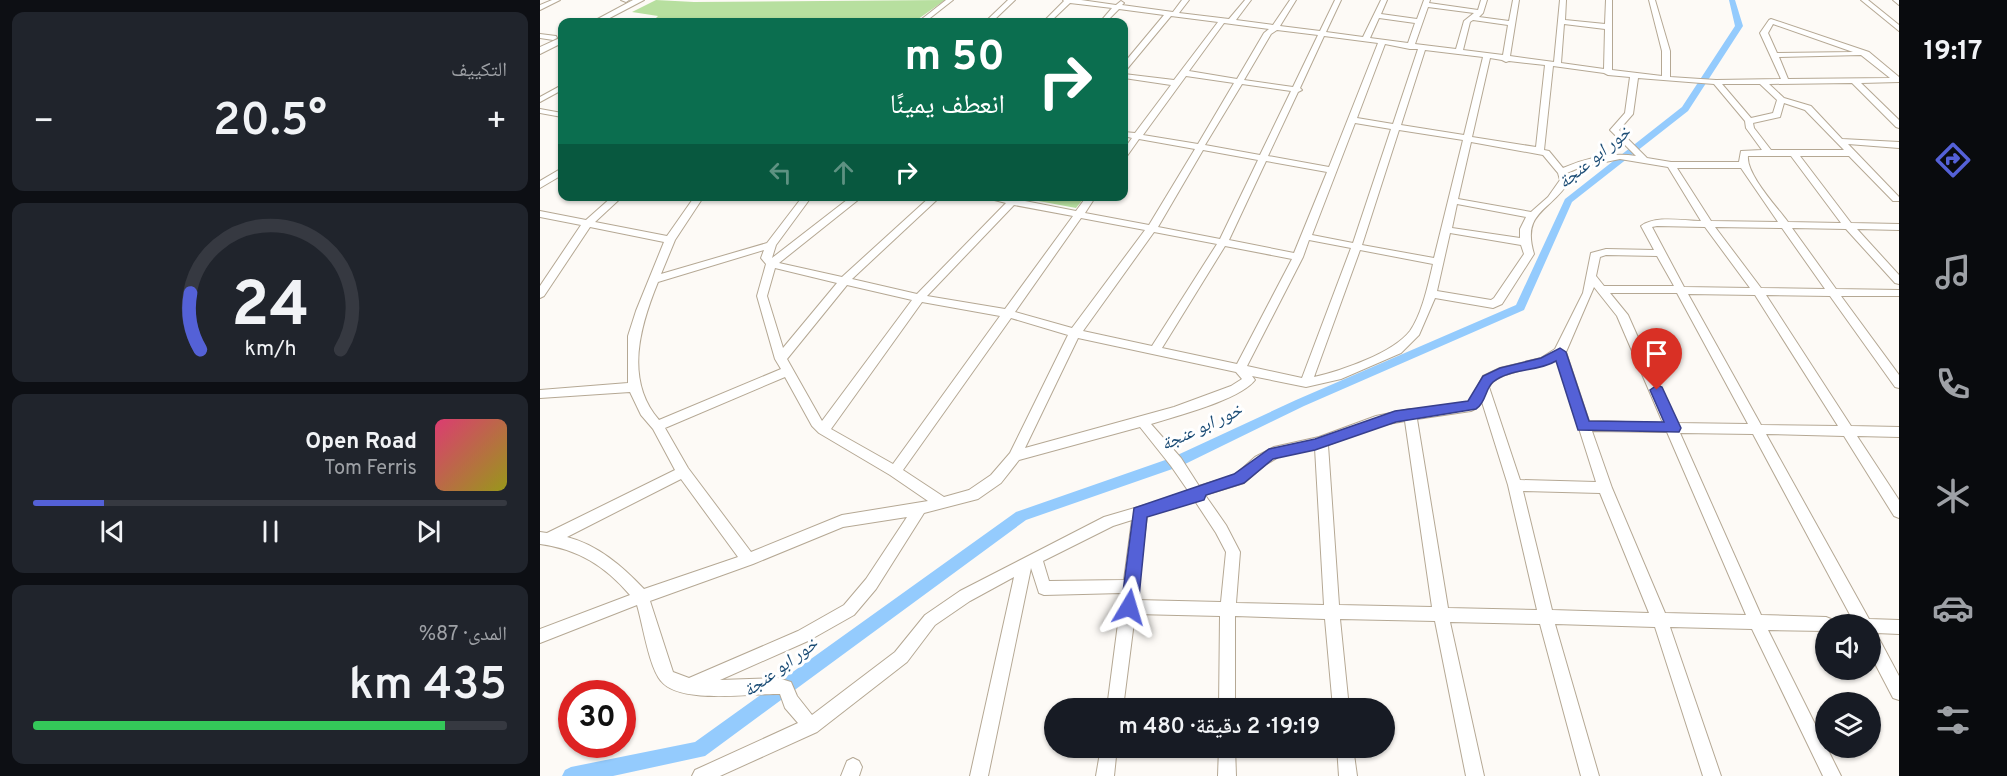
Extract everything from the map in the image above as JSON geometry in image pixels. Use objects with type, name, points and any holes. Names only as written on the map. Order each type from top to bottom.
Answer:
[{"type":"main road","points":[[591,18],[625,0]]},
{"type":"main road","points":[[604,18],[640,0]]},
{"type":"main road","points":[[540,45],[558,37]]},
{"type":"main road","points":[[540,51],[558,38]]},
{"type":"street","points":[[540,8],[557,0]]},
{"type":"street","points":[[926,18],[950,0]]},
{"type":"street","points":[[992,18],[1012,0]]},
{"type":"street","points":[[1050,18],[1068,0],[1634,76],[1715,82],[1898,80]]},
{"type":"street","points":[[1106,18],[1124,0]]},
{"type":"street","points":[[1128,62],[1186,0]]},
{"type":"street","points":[[1231,22],[1248,0]]},
{"type":"street","points":[[540,636],[641,597],[748,560],[842,521],[919,509],[982,491],[996,479],[1014,456],[1075,333],[1152,228],[1268,33],[1275,28],[1293,0]]},
{"type":"street","points":[[1155,350],[1223,242],[1298,90],[1338,0]]},
{"type":"street","points":[[1365,40],[1384,0]]},
{"type":"street","points":[[1459,53],[1470,17],[1480,12],[1485,0]]},
{"type":"street","points":[[1506,60],[1516,0]]},
{"type":"street","points":[[1540,151],[1562,22],[1563,0]]},
{"type":"street","points":[[1608,72],[1609,0]]},
{"type":"street","points":[[1652,0],[1666,51],[1670,79]]},
{"type":"street","points":[[1864,0],[1899,29]]},
{"type":"street","points":[[1410,46],[1426,3],[1480,12]]},
{"type":"street","points":[[1378,16],[1418,21]]},
{"type":"street","points":[[1470,17],[1512,23]]},
{"type":"street","points":[[1128,148],[1222,21]]},
{"type":"street","points":[[1785,80],[1764,33],[1771,21],[1866,54],[1898,80]]},
{"type":"street","points":[[1562,22],[1610,27]]},
{"type":"street","points":[[540,36],[558,37]]},
{"type":"street","points":[[1240,369],[1307,237],[1382,43]]},
{"type":"street","points":[[1306,383],[1357,245],[1422,48]]},
{"type":"street","points":[[1774,55],[1866,54]]},
{"type":"street","points":[[804,201],[771,245],[766,258],[771,264],[919,298],[1007,313],[1075,333],[1306,383],[1337,375],[1397,350],[1415,332],[1431,294],[1437,262],[1448,230],[1487,57]]},
{"type":"street","points":[[1184,73],[1298,90]]},
{"type":"street","points":[[1634,76],[1629,114],[1614,130],[1644,158]]},
{"type":"street","points":[[1128,77],[1176,83]]},
{"type":"street","points":[[1854,80],[1899,125]]},
{"type":"street","points":[[1762,81],[1781,100],[1808,108],[1898,201]]},
{"type":"street","points":[[1715,82],[1749,121],[1750,128],[1768,153]]},
{"type":"street","points":[[540,100],[558,89]]},
{"type":"street","points":[[1749,121],[1777,115],[1781,100]]},
{"type":"street","points":[[540,111],[558,115]]},
{"type":"street","points":[[1353,120],[1540,151],[1546,153],[1562,172],[1564,180],[1560,190],[1531,215],[1524,230],[1524,242],[1529,254],[1504,296],[1493,304],[1431,294]]},
{"type":"street","points":[[1128,135],[1333,170]]},
{"type":"street","points":[[1840,141],[1895,145],[1899,154]]},
{"type":"street","points":[[1853,153],[1744,153],[1744,165],[1784,226],[1836,292],[1899,384]]},
{"type":"street","points":[[1794,153],[1850,226],[1899,281]]},
{"type":"street","points":[[1562,172],[1578,165],[1620,156],[1644,158],[1671,165],[1744,165]]},
{"type":"street","points":[[1671,165],[1708,224],[1758,291],[1899,512]]},
{"type":"street","points":[[540,185],[558,174]]},
{"type":"street","points":[[540,294],[586,225],[613,201]]},
{"type":"street","points":[[697,201],[670,240],[653,280],[634,336],[634,387],[645,412],[657,426],[683,472],[748,560]]},
{"type":"street","points":[[853,201],[771,264],[762,296],[781,359],[811,416],[823,430],[895,471],[942,503]]},
{"type":"street","points":[[781,359],[845,280],[932,201]]},
{"type":"street","points":[[1007,201],[1298,257]]},
{"type":"street","points":[[895,471],[1088,201]]},
{"type":"street","points":[[1455,201],[1531,215]]},
{"type":"street","points":[[823,430],[919,298],[1012,202]]},
{"type":"street","points":[[540,214],[670,240]]},
{"type":"street","points":[[1858,614],[1646,226],[1656,223],[1899,227]]},
{"type":"street","points":[[1448,230],[1524,242]]},
{"type":"street","points":[[1307,237],[1437,262]]},
{"type":"street","points":[[653,280],[771,245]]},
{"type":"street","points":[[710,774],[811,726],[901,657],[930,620],[965,597],[1096,526],[1239,479],[1269,455],[1321,442],[1376,421],[1471,406],[1484,389],[1487,379],[1545,361],[1560,352],[1588,292],[1595,255],[1606,252],[1659,253]]},
{"type":"street","points":[[540,276],[555,273]]},
{"type":"street","points":[[1591,276],[1622,315],[1674,428],[1757,623],[1832,776]]},
{"type":"street","points":[[1603,289],[1899,293]]},
{"type":"street","points":[[1560,352],[1605,488],[1660,621],[1712,776]]},
{"type":"street","points":[[1014,456],[1142,421],[1238,390],[1249,380],[1240,369]]},
{"type":"street","points":[[657,426],[788,371]]},
{"type":"street","points":[[540,393],[634,387]]},
{"type":"street","points":[[1484,389],[1515,485],[1546,618],[1590,776]]},
{"type":"street","points":[[540,403],[554,392]]},
{"type":"street","points":[[1410,414],[1441,614],[1474,776]]},
{"type":"street","points":[[1142,421],[1176,462],[1221,529],[1233,552],[1228,609],[1227,698]]},
{"type":"street","points":[[1583,426],[1899,432]]},
{"type":"street","points":[[1321,442],[1340,698]]},
{"type":"street","points":[[545,539],[683,472]]},
{"type":"street","points":[[1515,485],[1605,488]]},
{"type":"street","points":[[690,685],[803,636],[849,610],[871,584],[919,509]]},
{"type":"street","points":[[1116,698],[1140,513]]},
{"type":"street","points":[[545,539],[599,555],[625,577],[641,597],[667,677],[674,682],[710,688],[778,686],[785,688],[791,702],[811,726]]},
{"type":"street","points":[[1029,561],[1044,588],[1132,586]]},
{"type":"street","points":[[979,776],[1029,561]]},
{"type":"street","points":[[1129,607],[1815,624]]},
{"type":"street","points":[[1881,626],[1899,627]]},
{"type":"street","points":[[1881,658],[1899,692]]},
{"type":"street","points":[[1105,776],[1107,758]]},
{"type":"street","points":[[1227,758],[1227,776]]},
{"type":"street","points":[[1346,758],[1348,776]]},
{"type":"green space","points":[[656,0],[694,2],[945,0],[920,18],[656,18],[658,16],[632,12]]},
{"type":"green space","points":[[1038,201],[1082,201],[1076,208]]},
{"type":"waterway","name":"خور ابو عنجة","points":[[571,776],[699,750],[1021,516],[1176,462],[1300,403],[1520,307],[1568,201],[1685,109],[1739,26],[1732,0]]},
{"type":"route","points":[[1129,607],[1140,513],[1198,495],[1196,492],[1239,479],[1269,455],[1315,444],[1376,421],[1471,406],[1484,389],[1487,379],[1504,371],[1545,361],[1560,352],[1583,426],[1674,428],[1657,390]]}]
